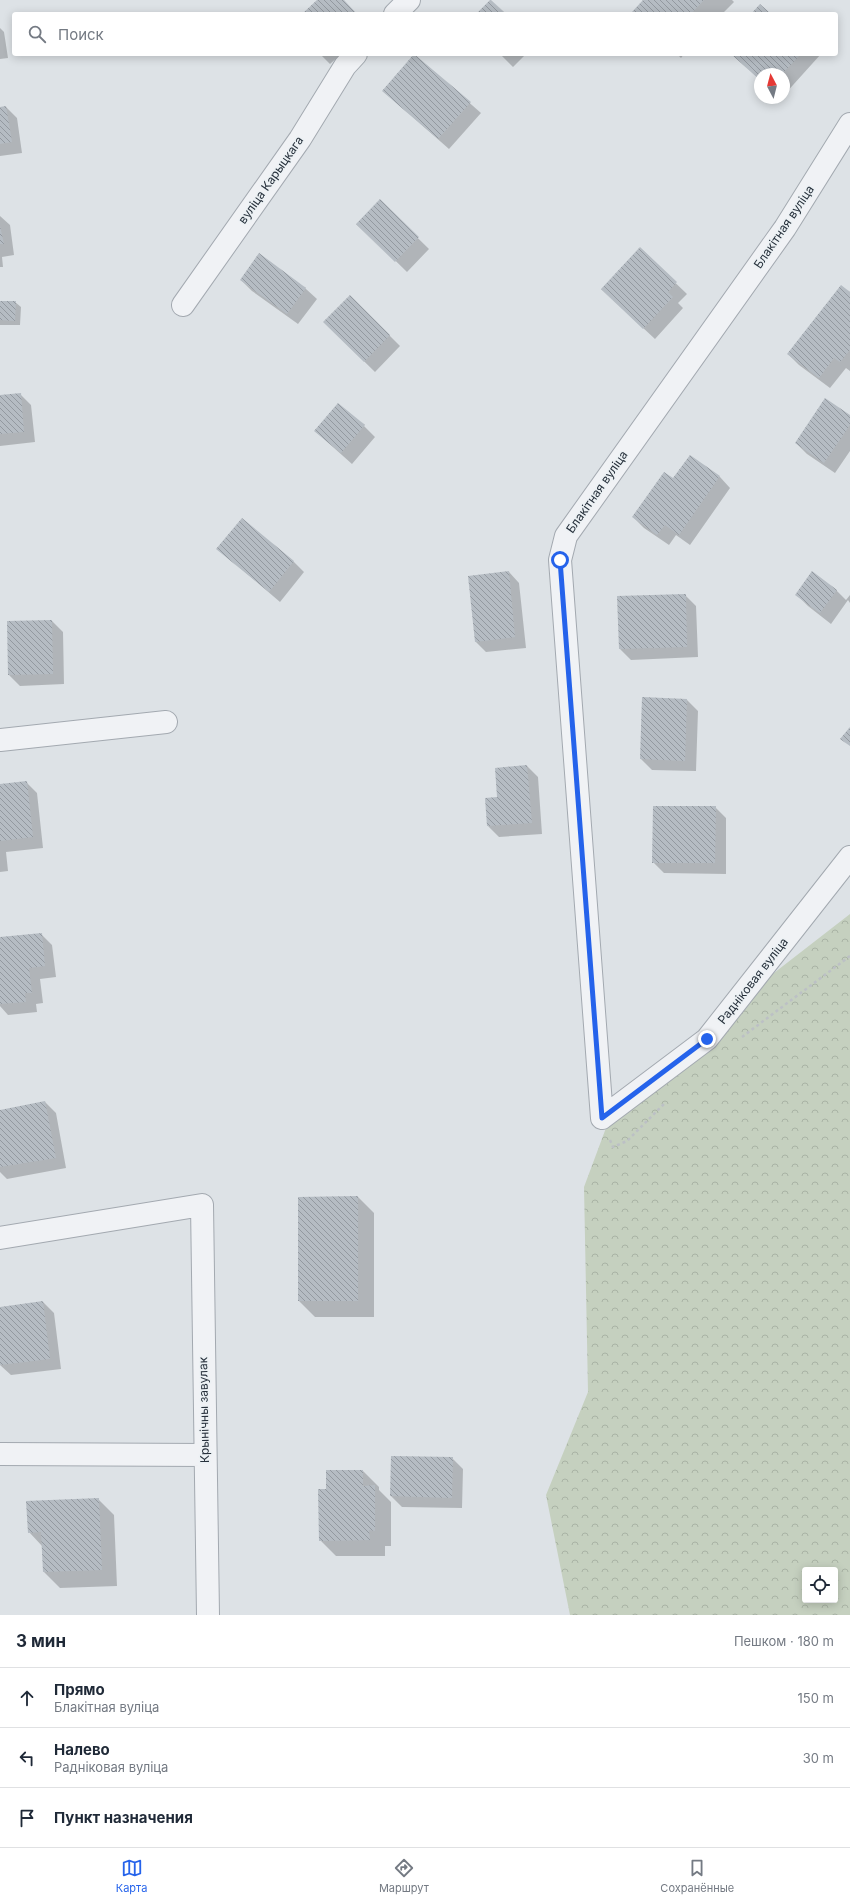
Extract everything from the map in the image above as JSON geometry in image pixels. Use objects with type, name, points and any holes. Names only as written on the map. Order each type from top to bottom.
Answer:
[{"type":"street","points":[[397,12],[409,0]]},
{"type":"street","name":"вуліца Карыцкага","points":[[183,305],[300,139],[345,66],[354,56]]},
{"type":"street","name":"Блакітная вуліца","points":[[602,1118],[560,560],[566,536],[785,228],[850,124]]},
{"type":"street","points":[[0,740],[166,722]]},
{"type":"street","name":"Радніковая вуліца","points":[[602,1118],[707,1039],[850,857]]},
{"type":"street","name":"Крынічны завулак","points":[[0,1238],[202,1205],[208,1615]]},
{"type":"street","points":[[0,1454],[205,1455]]},
{"type":"green space","points":[[850,914],[850,1615],[570,1615],[546,1495],[588,1392],[584,1187],[619,1093]]},
{"type":"building","points":[[317,0],[344,0],[355,12],[304,12]]},
{"type":"building","points":[[491,0],[504,12],[478,12]]},
{"type":"building","points":[[643,0],[704,0],[693,12],[632,12]]},
{"type":"building","points":[[760,4],[769,12],[753,12]]},
{"type":"building","points":[[412,56],[416,56],[471,102],[438,139],[382,91]]},
{"type":"building","points":[[733,56],[799,56],[788,68],[754,68],[754,75]]},
{"type":"building","points":[[6,106],[12,142],[0,144],[0,107]]},
{"type":"building","points":[[380,199],[419,237],[395,262],[356,224]]},
{"type":"building","points":[[0,226],[4,244],[0,244]]},
{"type":"building","points":[[640,247],[677,282],[668,292],[673,297],[643,329],[601,289]]},
{"type":"building","points":[[259,253],[306,288],[287,314],[240,280]]},
{"type":"building","points":[[841,285],[850,292],[850,350],[840,362],[834,358],[819,378],[787,354]]},
{"type":"building","points":[[350,295],[390,335],[364,362],[323,322]]},
{"type":"building","points":[[0,301],[16,301],[15,321],[0,320]]},
{"type":"building","points":[[21,393],[24,432],[0,434],[0,395]]},
{"type":"building","points":[[825,398],[850,415],[850,425],[824,463],[795,443]]},
{"type":"building","points":[[338,403],[365,425],[341,453],[314,431]]},
{"type":"building","points":[[690,455],[720,476],[679,535],[665,525],[657,535],[632,517],[664,472],[673,478]]},
{"type":"building","points":[[242,518],[294,561],[269,592],[216,549]]},
{"type":"building","points":[[509,571],[515,637],[475,642],[468,576]]},
{"type":"building","points":[[812,571],[837,590],[820,613],[795,595]]},
{"type":"building","points":[[686,594],[687,647],[619,649],[617,596]]},
{"type":"building","points":[[52,620],[53,674],[8,675],[7,621]]},
{"type":"building","points":[[642,697],[687,699],[685,761],[640,759]]},
{"type":"building","points":[[850,727],[850,746],[840,739]]},
{"type":"building","points":[[527,765],[532,823],[487,826],[485,798],[497,797],[495,768]]},
{"type":"building","points":[[27,781],[33,837],[0,841],[0,784]]},
{"type":"building","points":[[653,806],[716,806],[715,863],[652,863]]},
{"type":"building","points":[[42,933],[45,966],[29,968],[32,993],[25,993],[26,1002],[0,1004],[0,937]]},
{"type":"building","points":[[45,1101],[56,1158],[0,1167],[0,1110]]},
{"type":"building","points":[[358,1196],[358,1301],[298,1301],[298,1197]]},
{"type":"building","points":[[43,1301],[50,1359],[0,1365],[0,1307]]},
{"type":"building","points":[[391,1456],[453,1457],[452,1498],[390,1496]]},
{"type":"building","points":[[326,1470],[363,1470],[363,1486],[375,1485],[375,1531],[369,1530],[370,1540],[319,1541],[318,1489],[326,1489]]},
{"type":"building","points":[[99,1498],[102,1570],[43,1572],[41,1532],[28,1533],[26,1501]]},
{"type":"route","points":[[560,560],[602,1118],[707,1039]]}]
